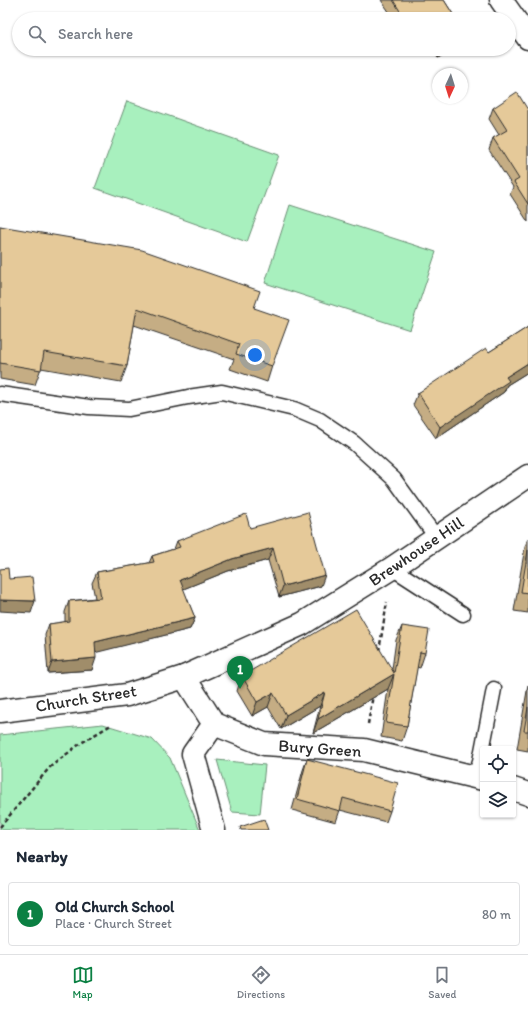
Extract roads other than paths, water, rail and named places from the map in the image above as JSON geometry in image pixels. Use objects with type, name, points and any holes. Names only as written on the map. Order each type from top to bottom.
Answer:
[{"type":"street","points":[[501,0],[510,12]]},
{"type":"street","points":[[516,21],[528,38]]},
{"type":"street","name":"Brewhouse Hill","points":[[302,624],[392,568],[528,476]]},
{"type":"street","name":"Church Street","points":[[0,710],[127,695],[184,677],[302,624]]},
{"type":"street","points":[[184,677],[214,724],[193,754],[214,830]]},
{"type":"street","name":"Bury Green","points":[[214,724],[264,744],[364,750],[479,778]]},
{"type":"street","points":[[516,790],[528,794]]},
{"type":"lane","points":[[0,394],[89,407],[129,409],[222,392],[294,409],[320,420],[354,443],[394,479],[436,537]]},
{"type":"lane","points":[[392,568],[463,614]]},
{"type":"lane","points":[[479,778],[480,761],[494,689]]},
{"type":"place","name":"Old Church School","points":[[240,689]]}]
